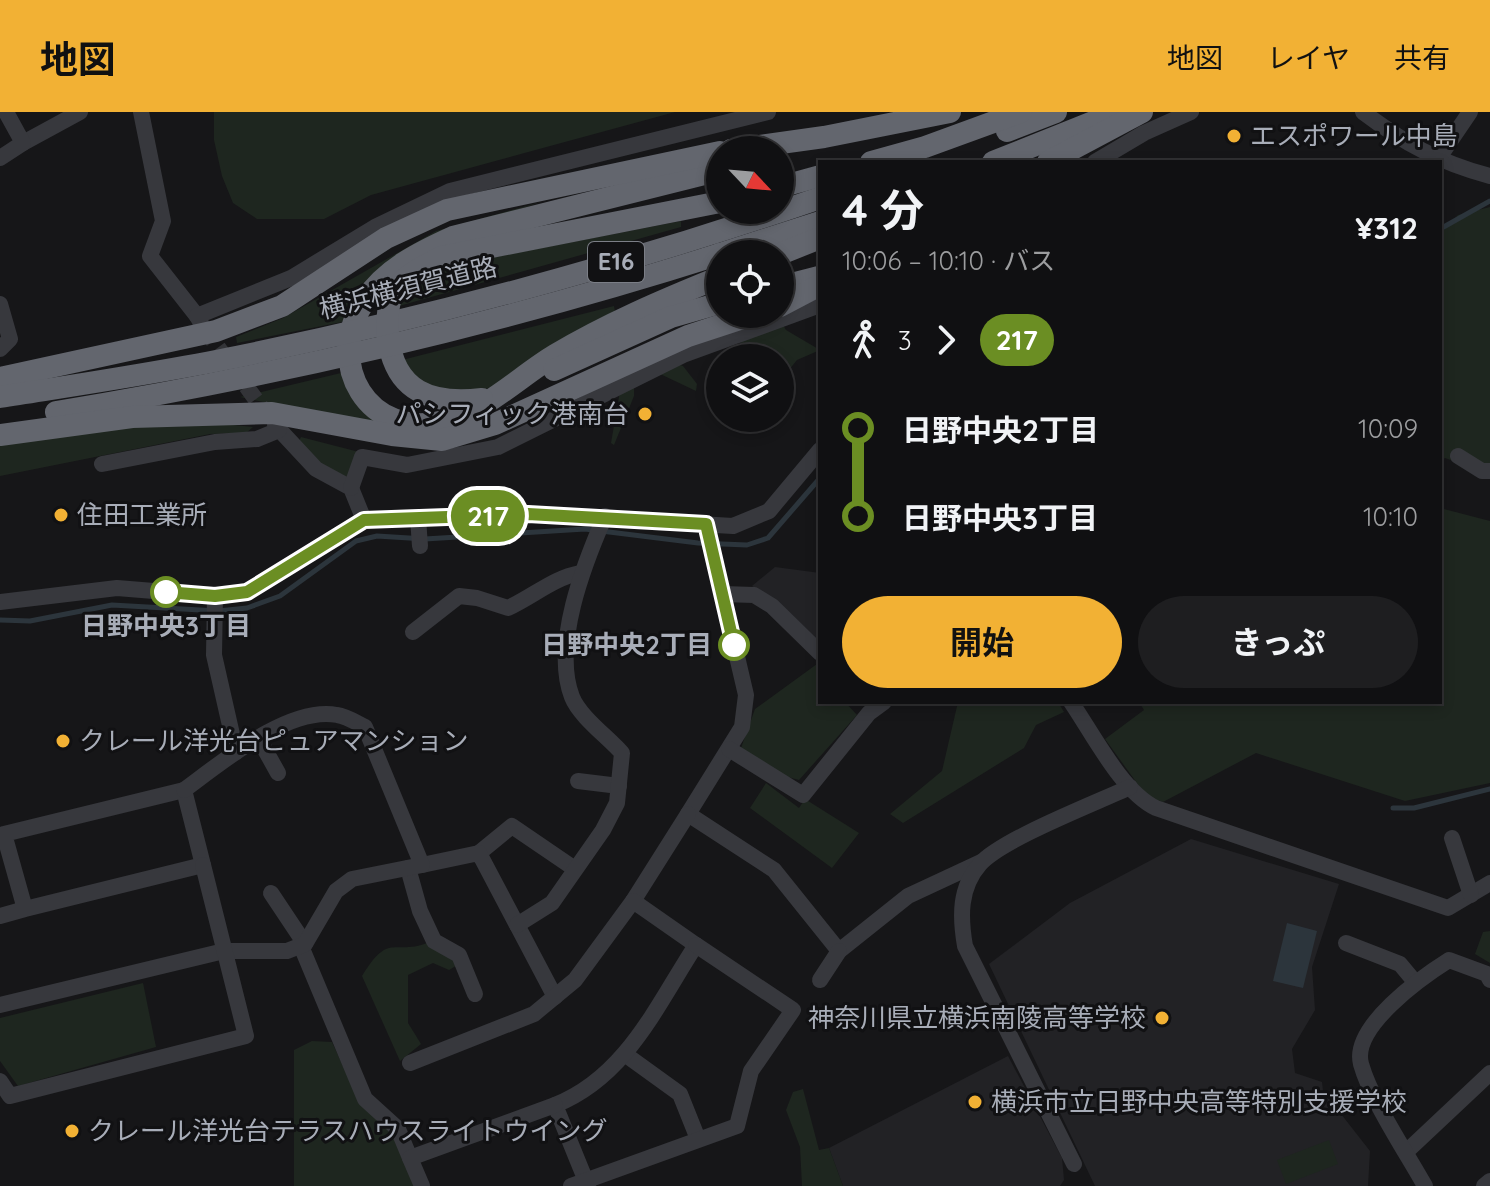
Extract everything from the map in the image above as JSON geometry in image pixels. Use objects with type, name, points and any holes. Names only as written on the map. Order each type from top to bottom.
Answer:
[{"type":"highway","points":[[794,141],[950,112]]},
{"type":"highway","points":[[925,157],[1021,112]]},
{"type":"highway","points":[[893,160],[925,157],[1056,112]]},
{"type":"highway","points":[[998,160],[1118,112]]},
{"type":"highway","points":[[1052,160],[1142,112]]},
{"type":"highway","points":[[794,149],[824,137]]},
{"type":"highway","points":[[0,378],[216,331],[282,306],[386,238],[447,210],[706,155]]},
{"type":"highway","points":[[706,173],[453,237],[420,252],[376,285],[355,319],[349,354],[355,386],[386,419],[418,425],[446,421],[472,410],[584,338],[706,283]]},
{"type":"highway","points":[[794,183],[818,177]]},
{"type":"highway","name":"横浜横須賀道路","points":[[0,397],[245,356],[365,328],[662,249],[818,199]]},
{"type":"highway","points":[[706,205],[441,257],[409,275],[391,296],[387,328],[391,362],[407,384],[433,398],[461,401],[493,398],[671,317],[706,307]]},
{"type":"highway","name":"横浜横須賀道路","points":[[764,240],[818,223]]},
{"type":"highway","points":[[794,248],[818,239]]},
{"type":"highway","name":"横浜横須賀道路","points":[[0,421],[238,380],[363,352],[535,309],[706,258]]},
{"type":"highway","points":[[794,284],[818,278]]},
{"type":"highway","points":[[794,299],[818,286]]},
{"type":"highway","points":[[0,435],[132,417],[272,413],[392,435],[442,440],[495,424],[688,336],[712,328]]},
{"type":"street","points":[[6,112],[23,143]]},
{"type":"street","points":[[0,158],[80,112]]},
{"type":"street","points":[[141,112],[163,221],[150,256],[199,320],[291,278],[375,227],[450,191],[768,112]]},
{"type":"street","points":[[1098,160],[1144,133],[1191,112]]},
{"type":"street","points":[[1363,112],[1408,145],[1435,160]]},
{"type":"street","points":[[1438,160],[1470,112]]},
{"type":"street","points":[[1442,162],[1490,176]]},
{"type":"street","points":[[0,304],[10,339],[0,349]]},
{"type":"street","points":[[356,531],[351,488],[362,457],[407,465],[498,447],[683,355],[818,306]]},
{"type":"street","points":[[102,464],[215,442],[257,439],[277,428],[316,469],[351,488]]},
{"type":"street","points":[[0,602],[117,588],[215,598],[247,592],[356,531],[419,523],[604,518],[707,529],[733,526],[753,521],[769,511],[818,452]]},
{"type":"street","points":[[1458,456],[1482,471],[1490,471]]},
{"type":"street","points":[[517,925],[552,903],[603,830],[617,803],[622,753],[573,700],[568,680],[569,619],[580,573],[604,518]]},
{"type":"street","points":[[419,523],[420,546]]},
{"type":"street","points":[[410,1063],[534,1014],[575,980],[633,901],[742,727],[746,695],[707,529]]},
{"type":"street","points":[[413,632],[459,596],[508,608],[540,593],[556,577],[580,573]]},
{"type":"street","points":[[723,594],[754,595],[772,606],[818,651]]},
{"type":"street","points":[[215,598],[214,655],[236,752]]},
{"type":"street","points":[[1072,704],[1142,802],[1448,908],[1490,883]]},
{"type":"street","points":[[729,749],[803,795],[864,708]]},
{"type":"street","points":[[25,909],[4,834],[184,790],[236,752],[291,720],[336,714],[365,727],[415,867],[420,911],[434,941],[459,955],[475,994]]},
{"type":"street","points":[[259,739],[278,773]]},
{"type":"street","points":[[578,781],[619,786]]},
{"type":"street","points":[[820,980],[839,951],[908,896],[1130,787]]},
{"type":"street","points":[[0,1081],[10,1096],[246,1036],[184,790]]},
{"type":"street","points":[[688,814],[774,870],[839,951]]},
{"type":"street","points":[[0,1005],[224,951],[287,951],[303,945],[336,891],[352,879],[479,853],[512,826],[575,869]]},
{"type":"street","points":[[1452,838],[1471,895]]},
{"type":"street","points":[[479,853],[555,997]]},
{"type":"street","points":[[981,862],[968,882],[962,901],[965,946],[1074,1164]]},
{"type":"street","points":[[0,916],[203,865]]},
{"type":"street","points":[[271,893],[303,945],[365,1099],[398,1129],[422,1186]]},
{"type":"street","points":[[555,1105],[581,1184],[737,1126],[751,1071],[793,1010],[633,901]]},
{"type":"street","points":[[1346,943],[1400,964],[1415,982]]},
{"type":"street","points":[[410,1158],[555,1105],[597,1084],[626,1055],[696,945]]},
{"type":"street","points":[[1425,1186],[1360,1062],[1365,1034],[1415,982],[1449,960],[1487,974],[1490,980]]},
{"type":"street","points":[[626,1055],[680,1094],[698,1139]]},
{"type":"street","points":[[1406,1152],[1490,1073]]},
{"type":"street","points":[[1484,1186],[1490,1181]]},
{"type":"shaded area","points":[[214,112],[675,112],[371,195],[324,219],[257,219],[233,203],[222,176],[214,140]]},
{"type":"shaded area","points":[[541,202],[438,236],[370,281],[342,322],[237,343],[236,337],[283,318],[436,231]]},
{"type":"shaded area","points":[[1490,207],[1490,467],[1482,471],[1445,458],[1442,460],[1442,232],[1458,215]]},
{"type":"shaded area","points":[[681,221],[681,227],[399,306],[403,294],[444,267]]},
{"type":"shaded area","points":[[614,306],[619,332],[493,387],[449,395],[425,385],[402,360]]},
{"type":"shaded area","points":[[775,328],[785,328],[818,351],[794,364],[794,344],[741,344],[740,341]]},
{"type":"shaded area","points":[[677,364],[683,366],[697,384],[696,391],[656,372]]},
{"type":"shaded area","points":[[341,373],[390,429],[240,397]]},
{"type":"shaded area","points":[[634,388],[634,396],[614,445],[611,443],[620,391]]},
{"type":"shaded area","points":[[206,422],[253,427],[246,433],[210,434],[0,476],[0,442],[125,424]]},
{"type":"shaded area","points":[[301,437],[359,452],[348,480],[312,458],[298,443]]},
{"type":"shaded area","points":[[1442,509],[1490,521],[1490,783],[1405,801],[1256,753],[1163,802],[1147,797],[1105,739],[1144,710],[1140,704],[1442,704]]},
{"type":"shaded area","points":[[775,567],[818,573],[818,644],[752,586]]},
{"type":"shaded area","points":[[817,664],[818,704],[847,704],[857,715],[799,780],[784,776],[741,748],[755,709]]},
{"type":"shaded area","points":[[958,704],[1059,704],[1064,712],[1036,725],[1024,748],[903,823],[890,814],[942,771]]},
{"type":"shaded area","points":[[766,783],[799,808],[805,799],[859,833],[832,868],[750,808]]},
{"type":"shaded area","name":"神奈川県立横浜南陵高等学校","points":[[1191,839],[1339,884],[1312,967],[1315,1010],[1292,1049],[1295,1073],[1322,1082],[1323,1091],[1370,1151],[1368,1186],[1095,1186],[989,964],[1070,903]]},
{"type":"shaded area","points":[[1287,923],[1317,931],[1303,988],[1273,981]]},
{"type":"shaded area","points":[[1490,931],[1490,963],[1475,954],[1483,932]]},
{"type":"shaded area","points":[[430,942],[459,964],[449,970],[433,963],[408,975],[408,1023],[421,1044],[400,1061],[362,976],[379,953],[386,949]]},
{"type":"shaded area","points":[[143,983],[156,1047],[18,1086],[0,1061],[0,1018]]},
{"type":"shaded area","points":[[312,1041],[332,1042],[359,1101],[392,1131],[416,1186],[294,1186],[294,1050]]},
{"type":"shaded area","name":"横浜市立日野中央高等特別支援学校","points":[[1008,1056],[1062,1158],[1064,1180],[1060,1186],[843,1186],[829,1148]]},
{"type":"shaded area","points":[[803,1089],[819,1150],[829,1148],[843,1186],[802,1186],[800,1147],[786,1110],[793,1092]]},
{"type":"shaded area","points":[[1329,1140],[1338,1164],[1286,1184],[1277,1160]]},
{"type":"waterway","points":[[1442,228],[1490,201]]},
{"type":"waterway","points":[[0,620],[30,621],[112,605],[218,611],[247,608],[280,596],[356,541],[377,536],[425,539],[585,529],[698,543],[747,545],[768,538],[818,480]]},
{"type":"waterway","points":[[1393,808],[1414,808],[1490,789]]},
{"type":"tunnel","points":[[204,328],[270,419]]},
{"type":"bus line","name":"217","points":[[166,592],[215,596],[247,592],[270,581],[364,520],[528,514],[706,524],[734,645]]},
{"type":"place","name":"エスポワール中島","points":[[1234,136]]},
{"type":"place","name":"パシフィック港南台","points":[[645,414]]},
{"type":"place","name":"住田工業所","points":[[61,515]]},
{"type":"place","name":"日野中央3丁目","points":[[166,592]]},
{"type":"place","name":"日野中央2丁目","points":[[734,645]]},
{"type":"place","name":"クレール洋光台ピュアマンション","points":[[63,741]]},
{"type":"place","name":"神奈川県立横浜南陵高等学校","points":[[1162,1018]]},
{"type":"place","name":"横浜市立日野中央高等特別支援学校","points":[[975,1102]]},
{"type":"place","name":"クレール洋光台テラスハウスライトウイング","points":[[72,1131]]}]
